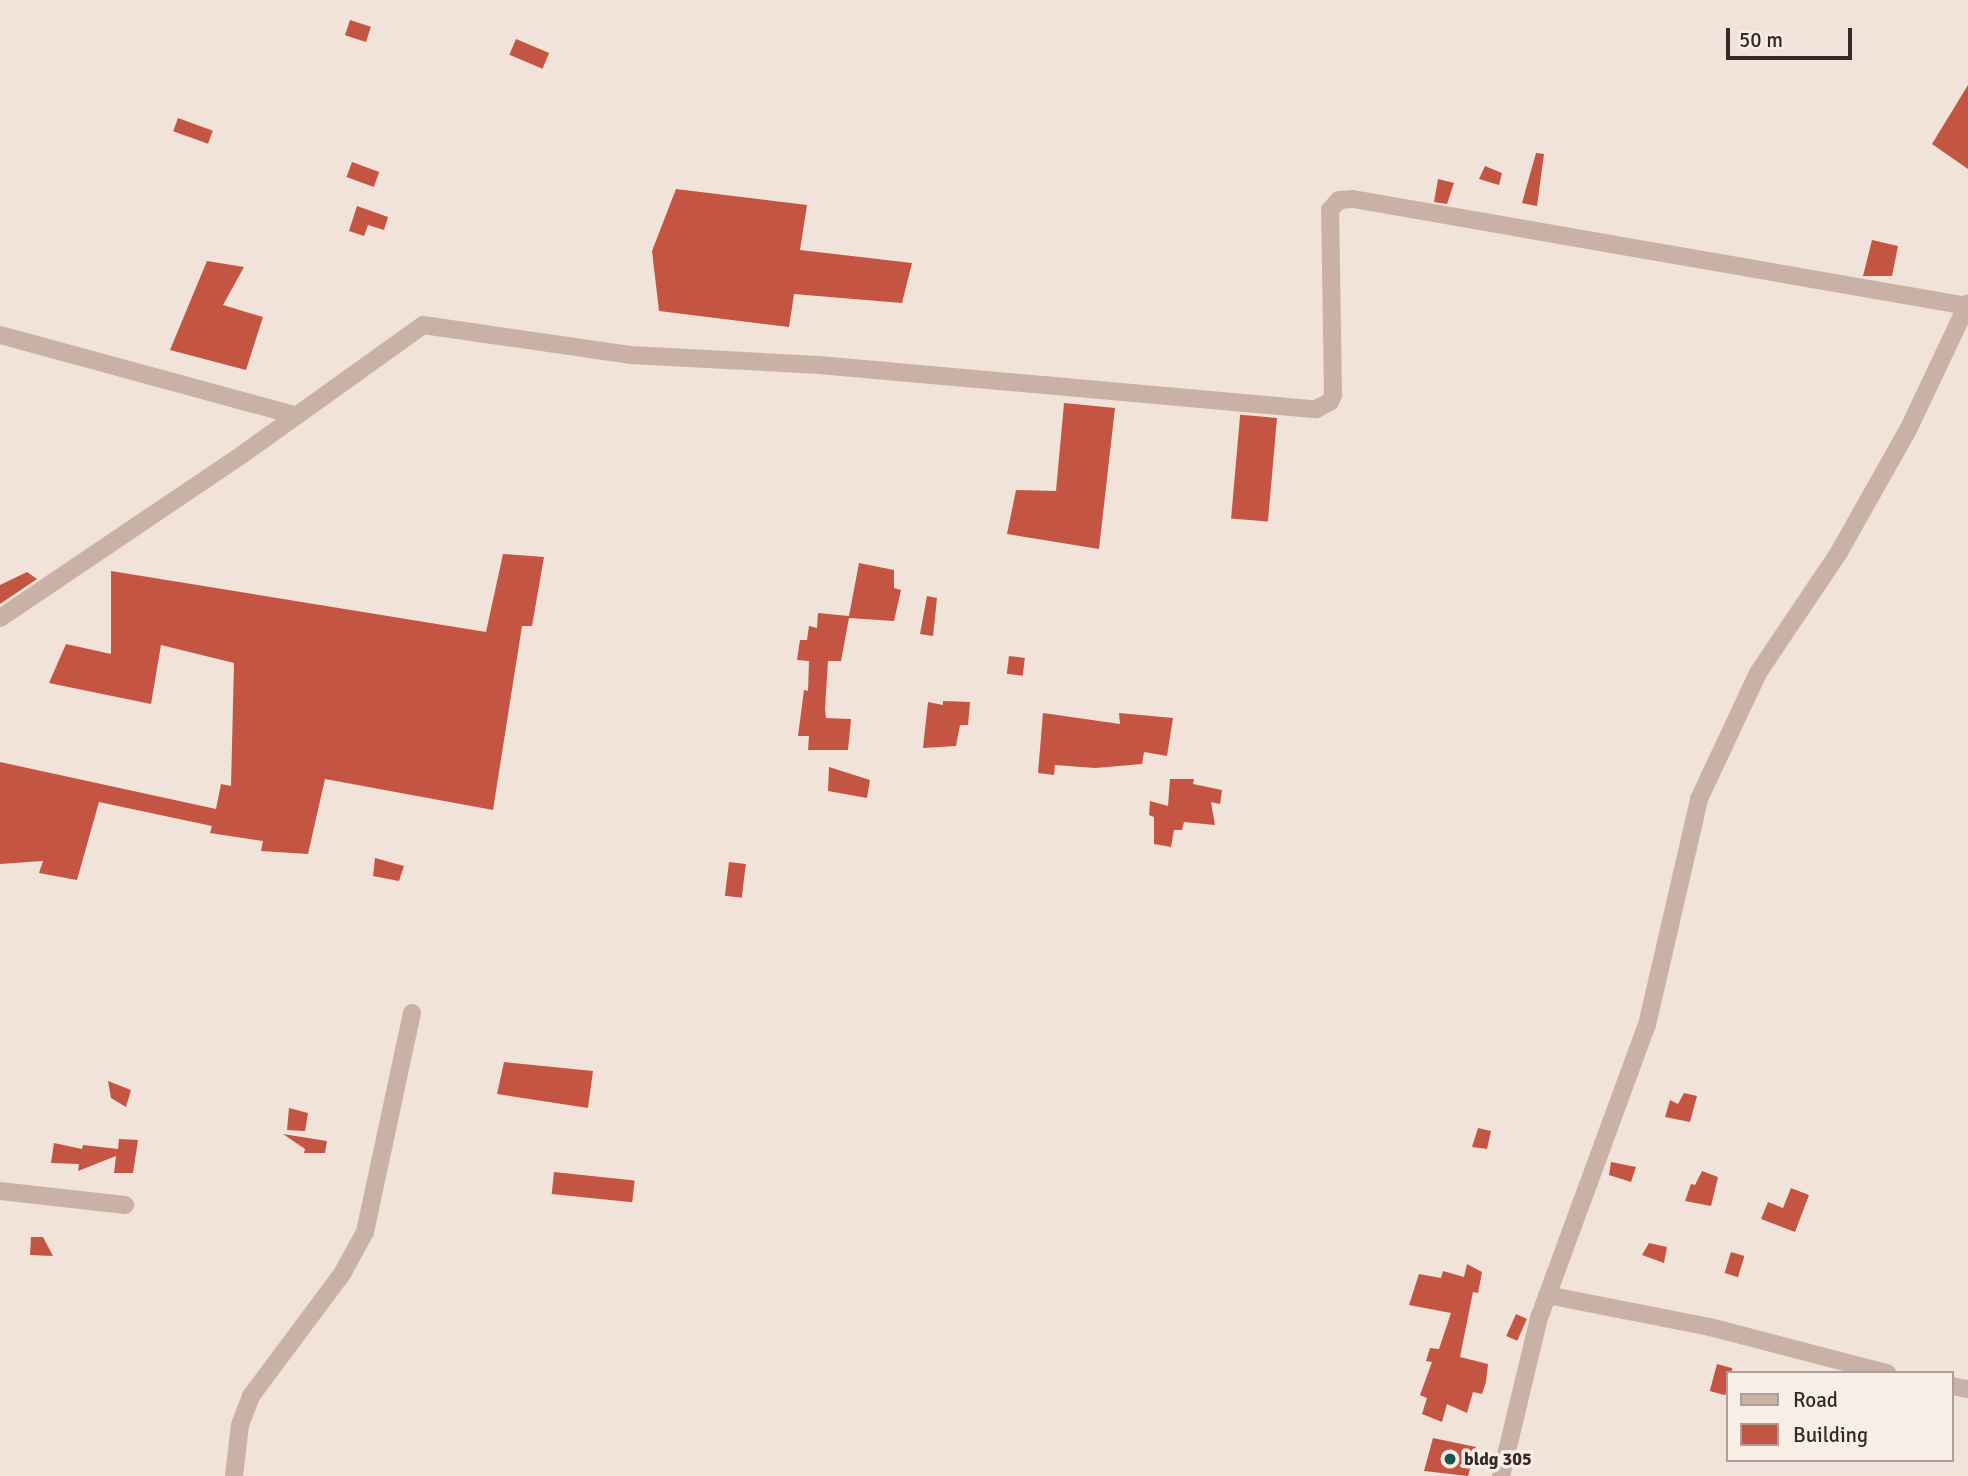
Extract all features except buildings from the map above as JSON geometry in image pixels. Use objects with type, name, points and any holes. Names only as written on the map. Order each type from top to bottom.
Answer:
[{"type":"street","points":[[0,618],[295,415],[415,327],[432,324],[603,352],[819,365],[1315,410],[1330,402],[1333,395],[1331,210],[1339,200],[1353,199],[1967,305],[1908,430],[1838,554],[1758,673],[1699,799],[1647,1025],[1547,1294],[1501,1476]]},
{"type":"street","points":[[0,335],[295,415]]},
{"type":"street","points":[[234,1476],[240,1425],[251,1396],[342,1274],[365,1232],[412,1013]]},
{"type":"street","points":[[0,1191],[125,1205]]},
{"type":"street","points":[[1547,1294],[1710,1327],[1879,1371]]},
{"type":"place","name":"bldg 305","points":[[1450,1459]]}]
